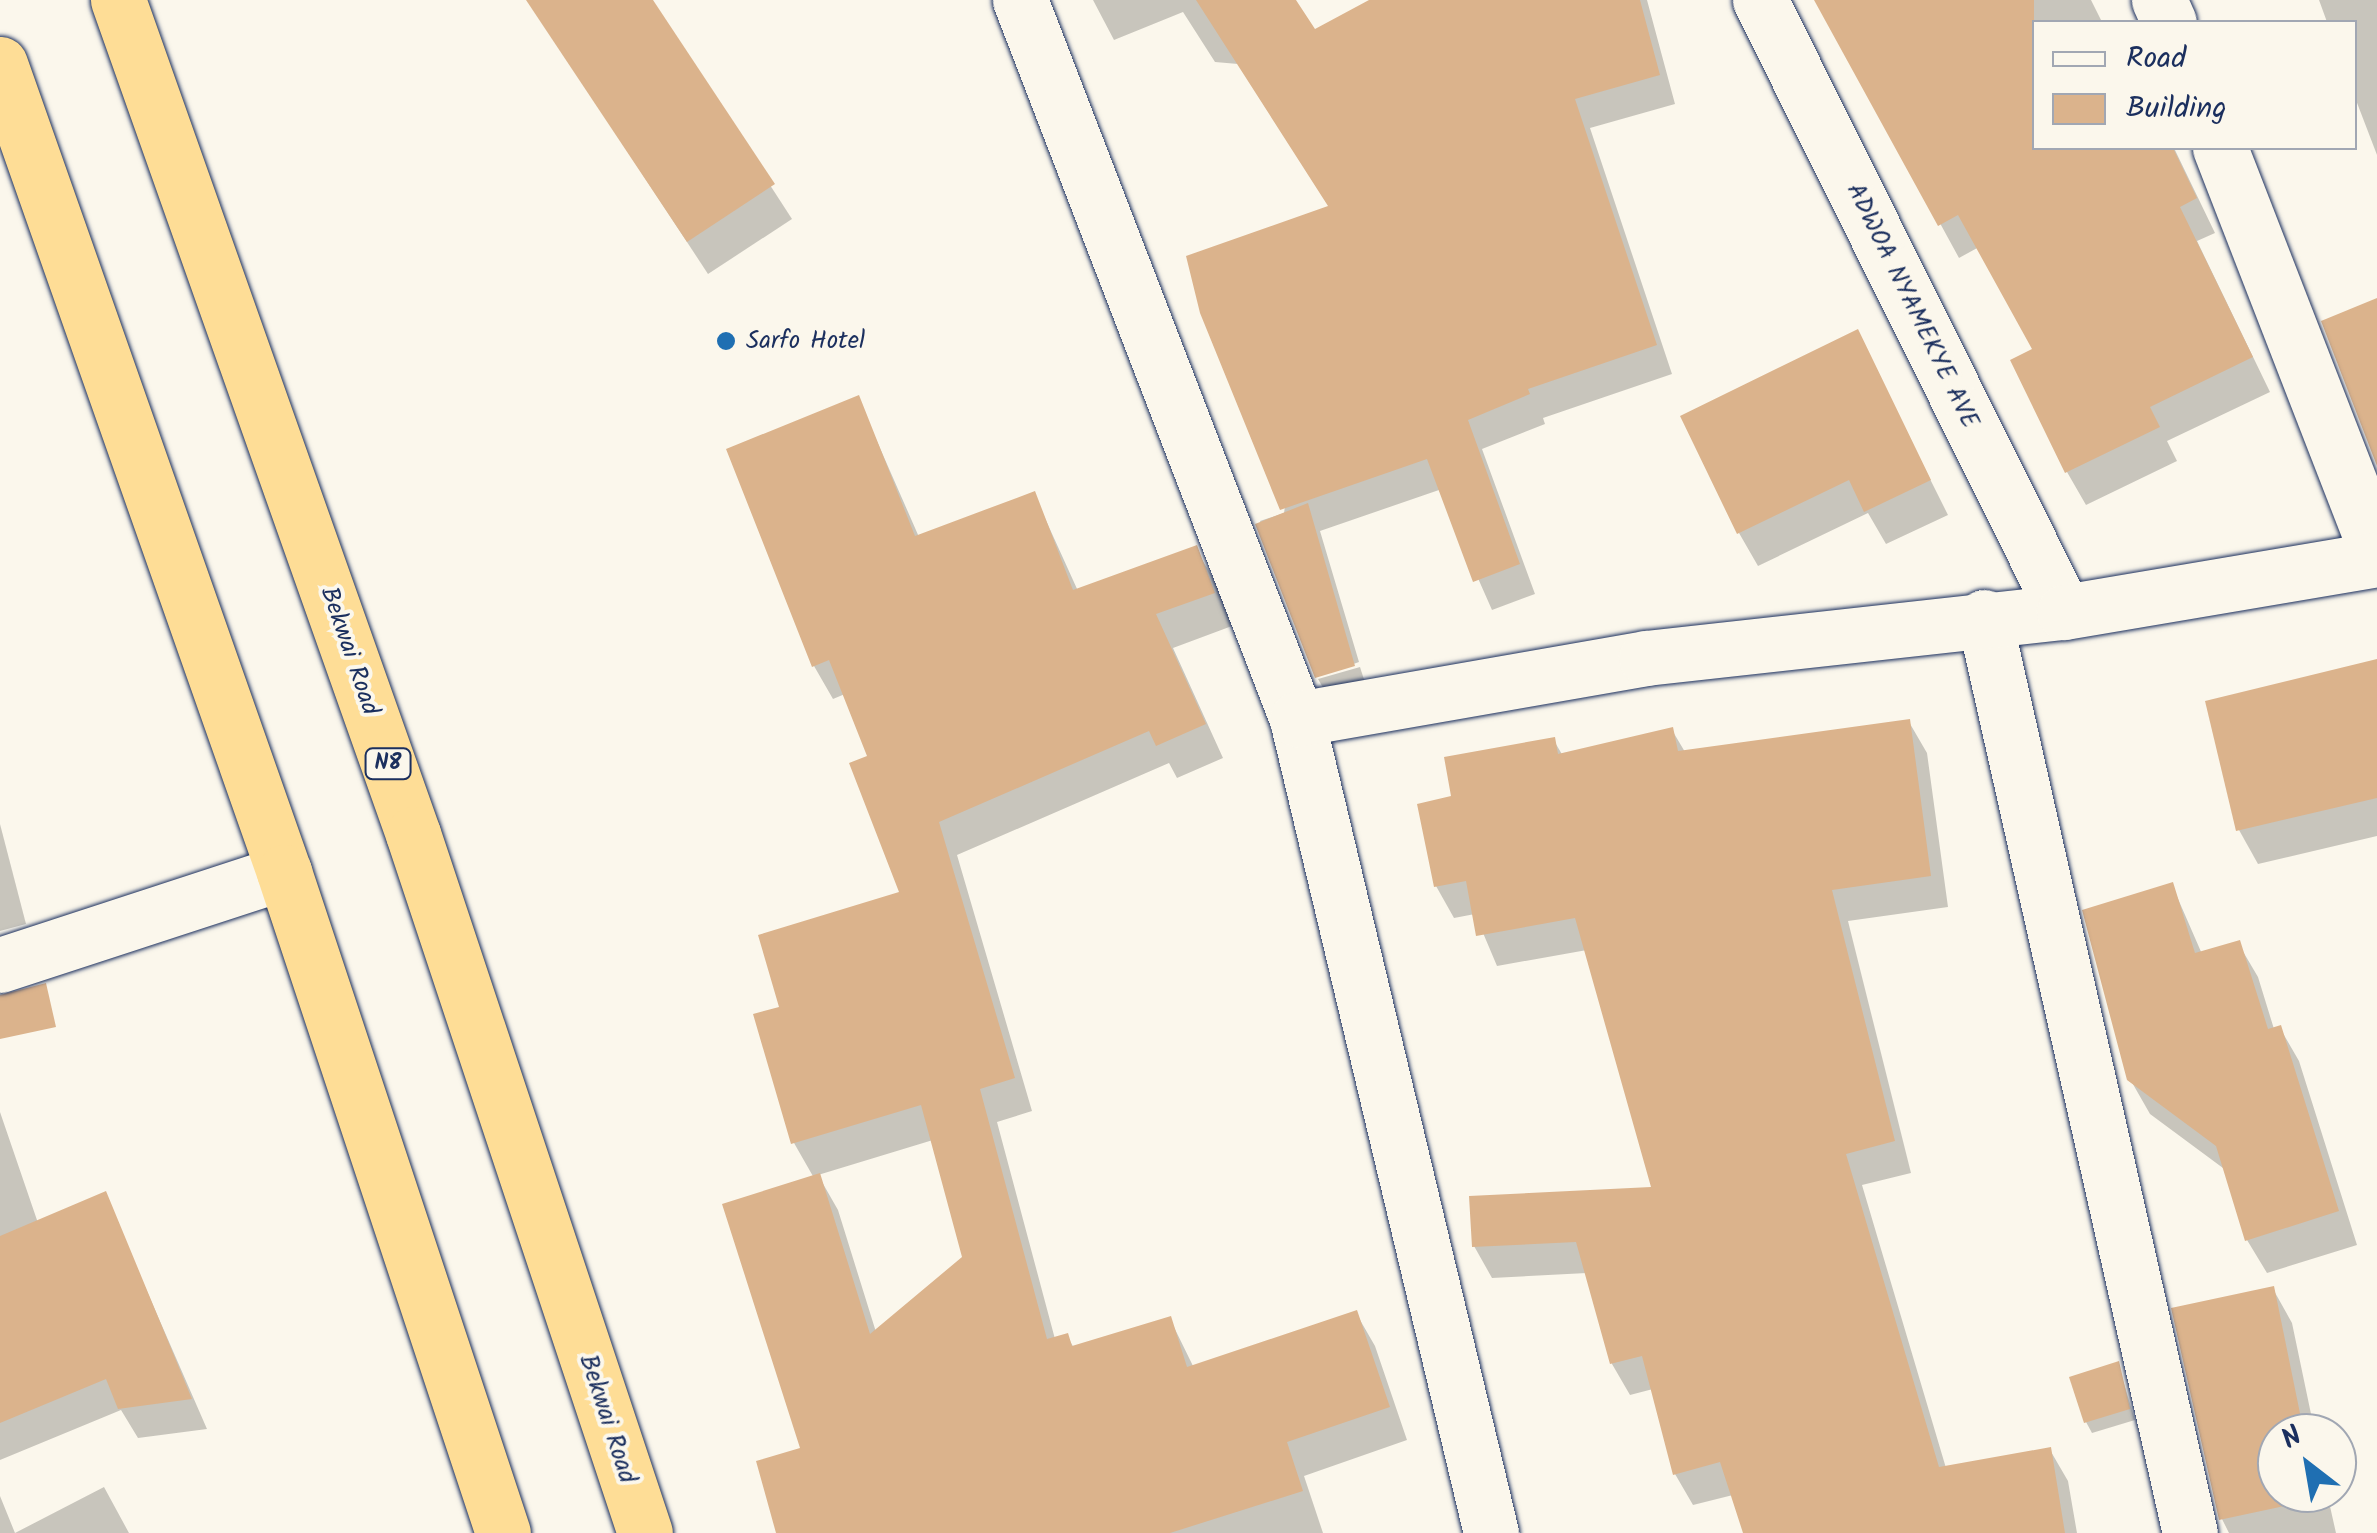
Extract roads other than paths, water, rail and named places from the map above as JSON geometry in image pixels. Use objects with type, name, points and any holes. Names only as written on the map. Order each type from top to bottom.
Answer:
[{"type":"highway","name":"Bekwai Road","points":[[118,0],[413,834],[645,1533]]},
{"type":"highway","points":[[0,64],[284,872],[503,1533]]},
{"type":"street","points":[[1020,0],[1297,719],[1491,1533]]},
{"type":"street","name":"ADWOA NYAMEKYE AVE","points":[[1760,0],[2064,612]]},
{"type":"street","points":[[1297,719],[1646,658],[1984,617],[2064,612],[2377,555],[2221,150]]},
{"type":"street","points":[[1984,617],[2190,1533]]},
{"type":"street","points":[[0,964],[284,872]]},
{"type":"place","name":"Sarfo Hotel","points":[[726,341]]}]
